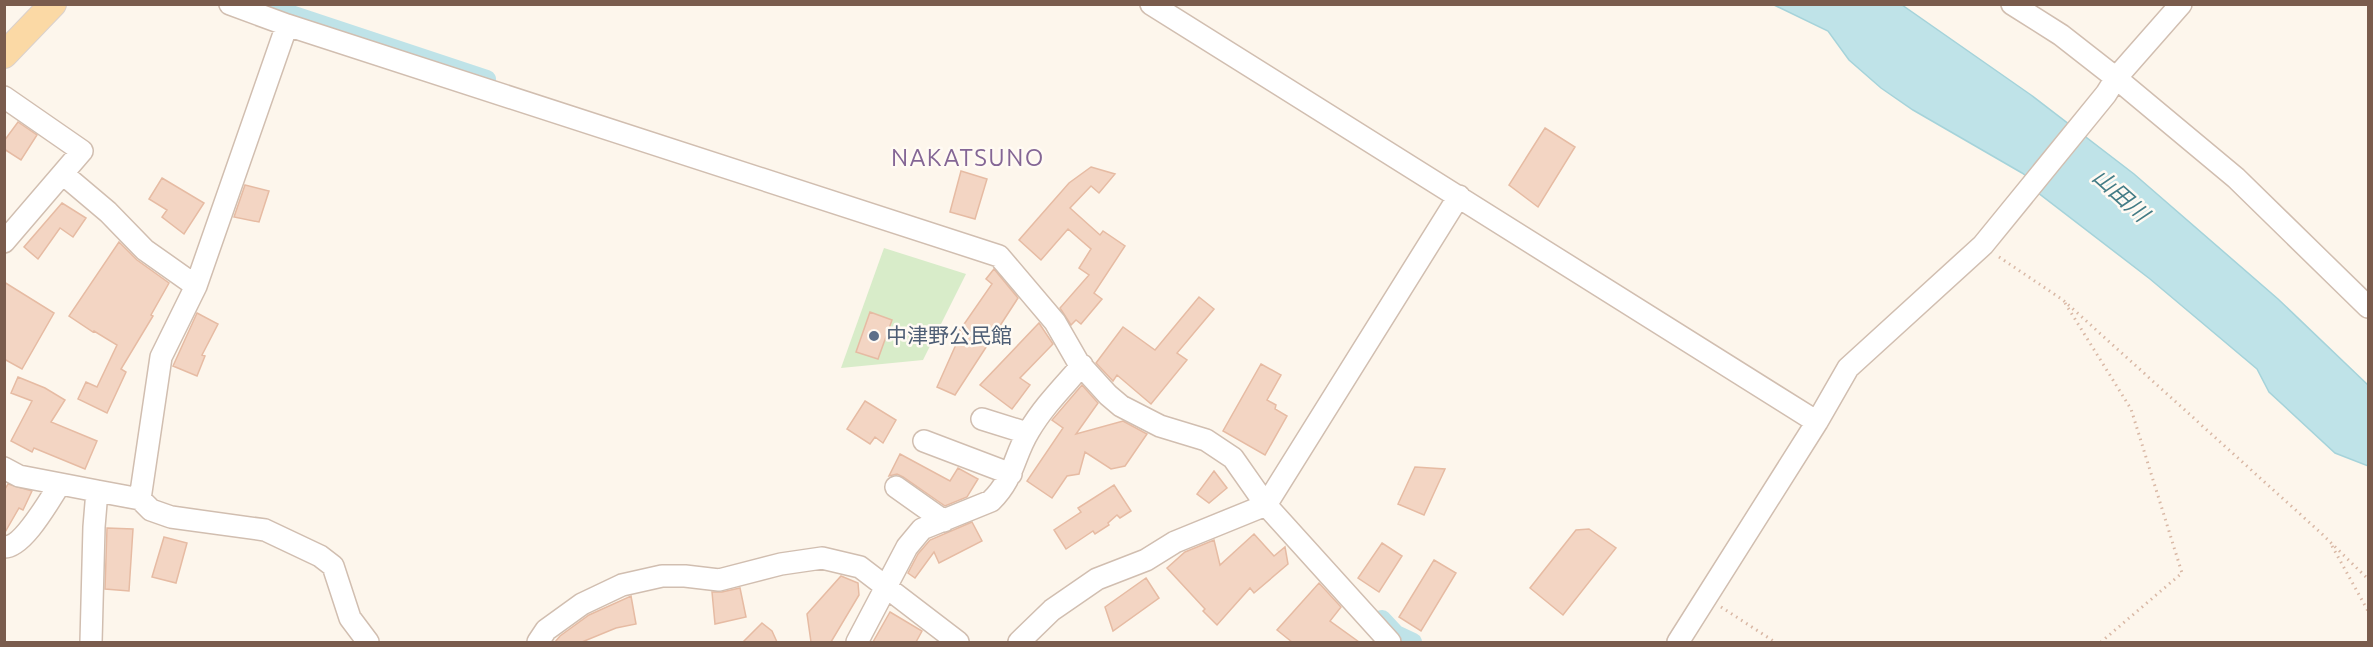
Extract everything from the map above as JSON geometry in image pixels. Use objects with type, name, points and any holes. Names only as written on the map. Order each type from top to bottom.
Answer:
[{"type":"main road","points":[[4,54],[53,4]]},
{"type":"street","points":[[230,4],[287,25],[999,256],[1055,322],[1082,365],[1121,406],[1160,426],[1206,440],[1220,447],[1233,458],[1266,505],[1390,642]]},
{"type":"street","points":[[1150,4],[1817,422]]},
{"type":"street","points":[[2012,4],[2061,35],[2111,86],[2236,178],[2368,307]]},
{"type":"street","points":[[1678,642],[1817,422],[1848,368],[1983,246],[2111,86],[2181,4]]},
{"type":"street","points":[[140,499],[161,357],[196,286],[287,25]]},
{"type":"street","points":[[4,97],[82,151],[4,242]]},
{"type":"street","points":[[63,174],[108,212],[145,250],[196,286]]},
{"type":"street","points":[[1019,642],[1052,610],[1097,579],[1146,560],[1176,542],[1266,505],[1459,196]]},
{"type":"street","points":[[857,642],[907,547],[922,529],[991,501],[1011,474],[1027,433],[1047,405],[1082,365]]},
{"type":"street","points":[[982,419],[1027,433]]},
{"type":"street","points":[[924,441],[1011,474]]},
{"type":"street","points":[[4,468],[20,476],[140,499],[150,510],[171,517],[265,530],[320,556],[333,566],[350,618],[368,642]]},
{"type":"street","points":[[4,547],[9,547],[22,539],[60,484]]},
{"type":"street","points":[[896,487],[944,521]]},
{"type":"street","points":[[91,642],[93,527],[97,491]]},
{"type":"street","points":[[538,642],[546,630],[582,604],[622,585],[662,576],[719,580],[781,564],[822,558],[860,567],[958,642]]},
{"type":"path","points":[[1983,246],[2063,300],[2368,579]]},
{"type":"path","points":[[2063,300],[2130,409],[2182,573],[2101,642]]},
{"type":"path","points":[[2330,542],[2368,611]]},
{"type":"path","points":[[1707,598],[1775,642]]},
{"type":"green space","points":[[884,248],[966,274],[923,360],[841,368]]},
{"type":"water","name":"山田川","points":[[1774,5],[1902,5],[2031,95],[2134,174],[2278,299],[2368,385],[2368,466],[2335,453],[2269,392],[2257,369],[2150,279],[2037,192],[2041,187],[2022,173],[1913,110],[1881,88],[1849,60],[1828,31]]},
{"type":"building","points":[[18,122],[37,135],[21,160],[4,149],[4,141]]},
{"type":"building","points":[[1545,128],[1575,147],[1538,207],[1509,185]]},
{"type":"building","points":[[1091,167],[1115,174],[1099,193],[1091,186],[1070,208],[1100,235],[1103,231],[1125,246],[1094,293],[1102,299],[1081,324],[1076,320],[1071,325],[1060,308],[1089,275],[1079,268],[1091,249],[1068,229],[1041,260],[1019,240],[1069,183]]},
{"type":"building","points":[[961,171],[987,179],[975,219],[950,212]]},
{"type":"building","points":[[162,178],[204,203],[184,234],[162,217],[167,210],[149,199]]},
{"type":"building","points":[[245,185],[269,191],[259,222],[234,217]]},
{"type":"building","points":[[62,203],[86,218],[73,237],[60,228],[38,259],[24,247]]},
{"type":"building","points":[[119,242],[137,260],[169,283],[151,315],[153,316],[121,369],[126,372],[107,413],[78,399],[86,382],[97,387],[117,345],[69,316]]},
{"type":"building","points":[[994,269],[1018,298],[955,395],[937,387],[962,331],[960,330],[992,284],[986,279]]},
{"type":"building","points":[[4,282],[54,313],[22,369],[4,359]]},
{"type":"building","points":[[1199,297],[1214,309],[1177,353],[1187,360],[1151,404],[1117,375],[1113,381],[1096,363],[1123,327],[1155,350]]},
{"type":"building","name":"中津野公民館","points":[[870,312],[892,320],[878,359],[856,352]]},
{"type":"building","points":[[197,313],[218,324],[202,355],[205,356],[197,376],[173,366]]},
{"type":"building","points":[[1039,323],[1053,344],[1020,378],[1030,385],[1012,409],[980,385]]},
{"type":"building","points":[[1261,364],[1281,375],[1267,400],[1276,405],[1275,409],[1287,416],[1265,455],[1223,431]]},
{"type":"building","points":[[18,377],[45,388],[65,400],[51,422],[97,441],[85,469],[34,448],[32,452],[11,441],[32,401],[11,393]]},
{"type":"building","points":[[1082,385],[1098,403],[1076,434],[1123,421],[1147,434],[1125,466],[1111,469],[1085,452],[1079,474],[1067,476],[1052,498],[1027,481],[1063,428],[1052,420]]},
{"type":"building","points":[[865,401],[896,420],[883,443],[875,437],[870,444],[847,429]]},
{"type":"building","points":[[900,454],[950,481],[958,468],[978,479],[967,497],[945,506],[903,477],[897,474],[889,476]]},
{"type":"building","points":[[1415,467],[1445,469],[1424,515],[1398,504]]},
{"type":"building","points":[[1214,471],[1227,488],[1209,503],[1197,494]]},
{"type":"building","points":[[8,484],[32,491],[23,510],[19,508],[4,534],[4,491]]},
{"type":"building","points":[[1114,485],[1131,511],[1120,518],[1117,515],[1108,523],[1109,525],[1095,534],[1093,531],[1066,549],[1054,530],[1081,512],[1078,508]]},
{"type":"building","points":[[972,522],[982,541],[939,563],[934,552],[915,578],[908,573],[918,554],[930,540]]},
{"type":"building","points":[[107,528],[133,529],[129,591],[105,589]]},
{"type":"building","points":[[1589,529],[1616,548],[1563,615],[1530,588],[1576,530]]},
{"type":"building","points":[[1254,534],[1274,556],[1285,547],[1288,564],[1254,593],[1250,588],[1217,625],[1167,568],[1185,552],[1214,540],[1220,565]]},
{"type":"building","points":[[164,537],[187,543],[176,583],[152,577]]},
{"type":"building","points":[[1382,543],[1402,556],[1379,592],[1358,578]]},
{"type":"building","points":[[1434,560],[1456,573],[1421,631],[1399,617]]},
{"type":"building","points":[[841,576],[858,583],[859,595],[831,642],[811,642],[807,614]]},
{"type":"building","points":[[1146,578],[1159,598],[1113,631],[1105,607]]},
{"type":"building","points":[[1319,583],[1341,607],[1330,621],[1359,642],[1292,642],[1277,630]]},
{"type":"building","points":[[740,588],[746,617],[715,624],[712,592]]},
{"type":"building","points":[[631,596],[636,624],[616,628],[582,642],[555,642],[589,615]]},
{"type":"building","points":[[890,612],[922,631],[916,642],[873,642]]},
{"type":"building","points":[[762,623],[772,631],[777,642],[743,642]]},
{"type":"waterway","points":[[261,4],[487,79]]},
{"type":"waterway","points":[[1382,619],[1396,634],[1413,642]]},
{"type":"place","name":"中津野公民館","points":[[874,336]]},
{"type":"district","name":"NAKATSUNO","points":[[968,158]]}]
